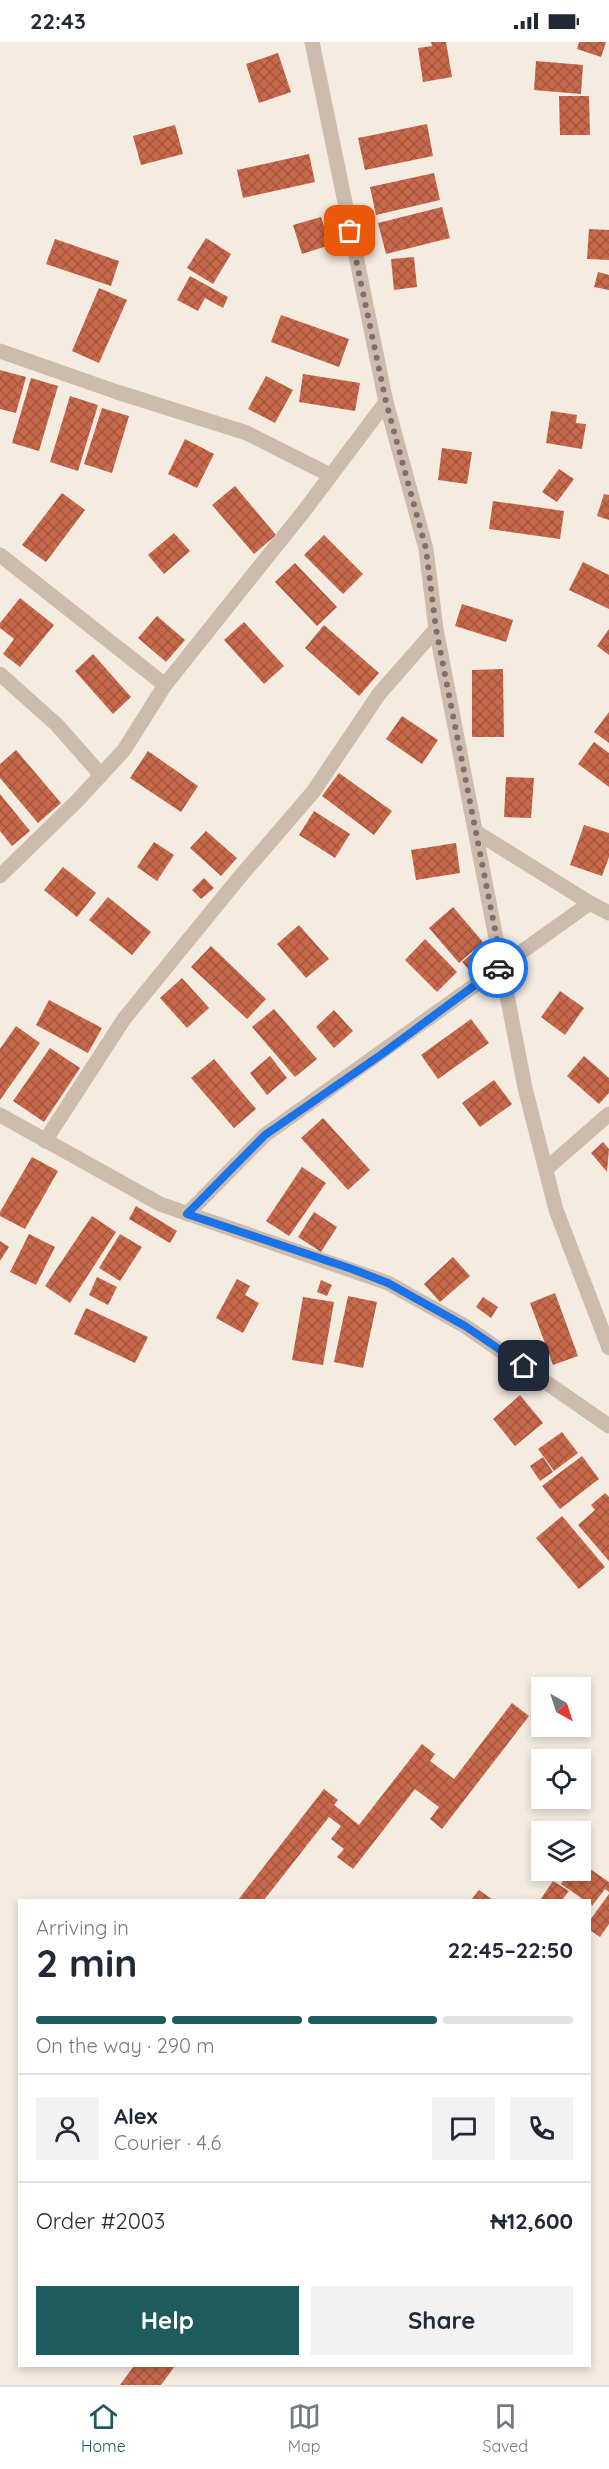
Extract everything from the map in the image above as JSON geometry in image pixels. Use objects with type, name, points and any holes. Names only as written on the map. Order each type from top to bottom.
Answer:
[{"type":"street","points":[[312,42],[386,402],[426,549],[436,629],[525,1088],[556,1210],[609,1348]]},
{"type":"street","points":[[0,351],[117,392],[247,433],[330,475]]},
{"type":"street","points":[[0,876],[124,750],[165,685],[304,511],[386,402]]},
{"type":"street","points":[[0,555],[165,685]]},
{"type":"street","points":[[45,1141],[124,1019],[238,879],[313,792],[379,694],[436,629]]},
{"type":"street","points":[[0,674],[57,725],[101,775]]},
{"type":"street","points":[[476,832],[609,913]]},
{"type":"street","points":[[187,1214],[265,1135],[382,1054],[590,903]]},
{"type":"street","points":[[0,1114],[160,1204],[388,1283],[465,1326],[609,1426]]},
{"type":"street","points":[[546,1169],[609,1114]]},
{"type":"building","points":[[431,42],[446,42],[452,77],[423,82],[418,48],[432,46]]},
{"type":"building","points":[[579,42],[606,42],[601,57],[577,49]]},
{"type":"building","points":[[278,53],[291,92],[259,103],[246,64]]},
{"type":"building","points":[[536,61],[583,65],[581,94],[534,90]]},
{"type":"building","points":[[559,96],[589,96],[590,135],[560,135]]},
{"type":"building","points":[[427,124],[433,156],[365,170],[358,138]]},
{"type":"building","points":[[175,125],[183,154],[141,165],[133,136]]},
{"type":"building","points":[[309,154],[315,182],[243,198],[237,170]]},
{"type":"building","points":[[434,173],[440,200],[376,215],[370,187]]},
{"type":"building","points":[[442,207],[450,238],[386,254],[378,223]]},
{"type":"building","points":[[321,217],[330,245],[302,254],[293,225]]},
{"type":"building","points":[[589,229],[609,230],[609,260],[587,259]]},
{"type":"building","points":[[206,238],[231,254],[213,284],[187,268]]},
{"type":"building","points":[[55,239],[119,261],[111,286],[46,264]]},
{"type":"building","points":[[414,257],[417,287],[394,290],[391,259]]},
{"type":"building","points":[[598,272],[609,275],[609,290],[594,287]]},
{"type":"building","points":[[190,276],[228,297],[223,308],[205,298],[198,311],[177,300]]},
{"type":"building","points":[[99,288],[127,300],[99,363],[72,351]]},
{"type":"building","points":[[281,315],[349,339],[339,367],[271,342]]},
{"type":"building","points":[[0,370],[26,377],[16,413],[0,409]]},
{"type":"building","points":[[303,374],[360,383],[355,411],[299,402]]},
{"type":"building","points":[[266,376],[293,390],[275,423],[248,409]]},
{"type":"building","points":[[31,378],[58,386],[39,451],[12,443]]},
{"type":"building","points":[[70,396],[98,405],[78,471],[50,462]]},
{"type":"building","points":[[102,408],[129,416],[112,473],[84,464]]},
{"type":"building","points":[[551,411],[577,415],[576,423],[586,424],[582,449],[546,443]]},
{"type":"building","points":[[185,439],[214,454],[197,488],[168,474]]},
{"type":"building","points":[[442,448],[472,452],[467,484],[438,480]]},
{"type":"building","points":[[559,469],[574,479],[557,502],[542,492]]},
{"type":"building","points":[[235,486],[276,535],[254,554],[212,505]]},
{"type":"building","points":[[62,493],[85,510],[46,562],[22,545]]},
{"type":"building","points":[[604,494],[609,495],[609,520],[597,516]]},
{"type":"building","points":[[493,501],[564,511],[560,539],[489,529]]},
{"type":"building","points":[[174,533],[190,551],[164,574],[148,555]]},
{"type":"building","points":[[324,535],[363,574],[343,594],[304,555]]},
{"type":"building","points":[[583,562],[609,575],[609,609],[569,590]]},
{"type":"building","points":[[295,563],[337,607],[317,626],[275,582]]},
{"type":"building","points":[[20,598],[54,625],[20,667],[3,654],[14,639],[0,628],[0,623]]},
{"type":"building","points":[[462,604],[513,620],[506,642],[455,626]]},
{"type":"building","points":[[157,616],[185,640],[166,662],[138,638]]},
{"type":"building","points":[[244,622],[284,666],[264,684],[224,640]]},
{"type":"building","points":[[324,625],[379,673],[359,696],[305,648]]},
{"type":"building","points":[[609,629],[609,655],[597,646]]},
{"type":"building","points":[[93,654],[131,697],[113,714],[75,671]]},
{"type":"building","points":[[503,669],[504,737],[472,737],[472,670]]},
{"type":"building","points":[[609,712],[609,743],[594,732]]},
{"type":"building","points":[[402,716],[438,740],[422,764],[386,739]]},
{"type":"building","points":[[594,742],[609,753],[609,787],[578,764]]},
{"type":"building","points":[[16,750],[61,803],[38,823],[0,778],[0,764]]},
{"type":"building","points":[[148,751],[198,786],[181,812],[130,778]]},
{"type":"building","points":[[339,773],[392,811],[374,835],[322,796]]},
{"type":"building","points":[[506,777],[534,778],[531,818],[504,817]]},
{"type":"building","points":[[0,794],[30,831],[12,846],[0,831]]},
{"type":"building","points":[[314,811],[350,834],[335,858],[299,835]]},
{"type":"building","points":[[584,825],[609,833],[609,857],[602,876],[570,865]]},
{"type":"building","points":[[206,831],[237,858],[221,876],[190,848]]},
{"type":"building","points":[[154,842],[174,855],[157,881],[137,867]]},
{"type":"building","points":[[456,843],[460,873],[416,880],[411,850]]},
{"type":"building","points":[[63,867],[96,893],[77,917],[44,890]]},
{"type":"building","points":[[204,878],[214,888],[201,899],[192,890]]},
{"type":"building","points":[[108,897],[151,932],[132,955],[89,920]]},
{"type":"building","points":[[453,907],[483,942],[459,963],[429,928]]},
{"type":"building","points":[[299,925],[329,959],[306,978],[277,944]]},
{"type":"building","points":[[425,939],[457,972],[437,992],[405,960]]},
{"type":"building","points":[[211,946],[266,999],[247,1019],[191,967]]},
{"type":"building","points":[[473,953],[482,964],[472,973],[462,962]]},
{"type":"building","points":[[182,978],[209,1008],[187,1028],[160,998]]},
{"type":"building","points":[[560,991],[584,1008],[565,1035],[541,1017]]},
{"type":"building","points":[[49,1000],[102,1028],[88,1053],[36,1025]]},
{"type":"building","points":[[274,1009],[317,1059],[295,1077],[252,1027]]},
{"type":"building","points":[[334,1010],[353,1031],[334,1048],[316,1027]]},
{"type":"building","points":[[471,1019],[489,1043],[438,1079],[421,1055]]},
{"type":"building","points":[[16,1026],[40,1043],[0,1100],[0,1049]]},
{"type":"building","points":[[50,1048],[80,1068],[44,1122],[13,1101]]},
{"type":"building","points":[[270,1056],[287,1078],[267,1095],[250,1073]]},
{"type":"building","points":[[584,1056],[609,1078],[609,1093],[599,1104],[567,1076]]},
{"type":"building","points":[[214,1059],[256,1109],[234,1128],[191,1078]]},
{"type":"building","points":[[494,1080],[512,1104],[480,1127],[462,1103]]},
{"type":"building","points":[[323,1118],[370,1170],[348,1190],[301,1138]]},
{"type":"building","points":[[603,1142],[609,1149],[607,1172],[591,1153]]},
{"type":"building","points":[[32,1157],[58,1171],[25,1229],[0,1216],[0,1212]]},
{"type":"building","points":[[302,1167],[326,1183],[289,1236],[266,1221]]},
{"type":"building","points":[[136,1206],[177,1231],[170,1243],[129,1219]]},
{"type":"building","points":[[314,1212],[337,1227],[321,1252],[298,1237]]},
{"type":"building","points":[[92,1216],[116,1232],[70,1303],[45,1286]]},
{"type":"building","points":[[29,1234],[55,1247],[36,1285],[10,1272]]},
{"type":"building","points":[[120,1234],[142,1247],[120,1281],[99,1268]]},
{"type":"building","points":[[0,1241],[9,1247],[0,1261]]},
{"type":"building","points":[[453,1257],[470,1276],[440,1302],[424,1284]]},
{"type":"building","points":[[97,1277],[117,1287],[108,1305],[89,1295]]},
{"type":"building","points":[[237,1279],[250,1286],[245,1295],[259,1303],[243,1333],[216,1318]]},
{"type":"building","points":[[321,1280],[332,1285],[327,1296],[317,1292]]},
{"type":"building","points":[[555,1293],[578,1356],[553,1365],[530,1303]]},
{"type":"building","points":[[348,1296],[377,1302],[363,1368],[334,1362]]},
{"type":"building","points":[[303,1297],[334,1302],[323,1365],[292,1360]]},
{"type":"building","points":[[483,1297],[498,1307],[491,1318],[476,1307]]},
{"type":"building","points":[[86,1308],[148,1337],[135,1363],[74,1334]]},
{"type":"building","points":[[520,1395],[543,1423],[515,1446],[493,1419]]},
{"type":"building","points":[[562,1432],[578,1453],[554,1471],[538,1449]]},
{"type":"building","points":[[582,1456],[599,1479],[560,1509],[542,1486]]},
{"type":"building","points":[[543,1457],[553,1472],[540,1481],[530,1466]]},
{"type":"building","points":[[605,1493],[609,1497],[609,1561],[578,1525],[595,1510],[591,1505]]},
{"type":"building","points":[[562,1516],[605,1567],[579,1589],[536,1538]]},
{"type":"building","points":[[512,1703],[529,1716],[442,1829],[430,1819],[439,1807],[415,1789],[353,1869],[337,1857],[344,1849],[331,1839],[341,1826],[329,1817],[265,1899],[239,1899],[324,1789],[338,1800],[334,1805],[359,1825],[422,1744],[435,1754],[430,1761],[454,1779]]},
{"type":"building","points":[[591,1870],[609,1882],[609,1892],[605,1889],[592,1906],[591,1899],[583,1899],[561,1884],[563,1881],[591,1881]]},
{"type":"building","points":[[553,1881],[569,1891],[563,1899],[541,1899]]},
{"type":"building","points":[[479,1890],[492,1899],[472,1899]]},
{"type":"building","points":[[609,1894],[609,1924],[600,1937],[591,1931],[591,1919]]},
{"type":"building","points":[[133,2367],[174,2367],[161,2385],[120,2385]]},
{"type":"way so far","points":[[350,231],[386,402],[426,549],[436,629],[502,965],[498,968]]},
{"type":"route","points":[[498,968],[382,1054],[265,1135],[187,1214],[388,1283],[465,1326],[524,1366]]}]
